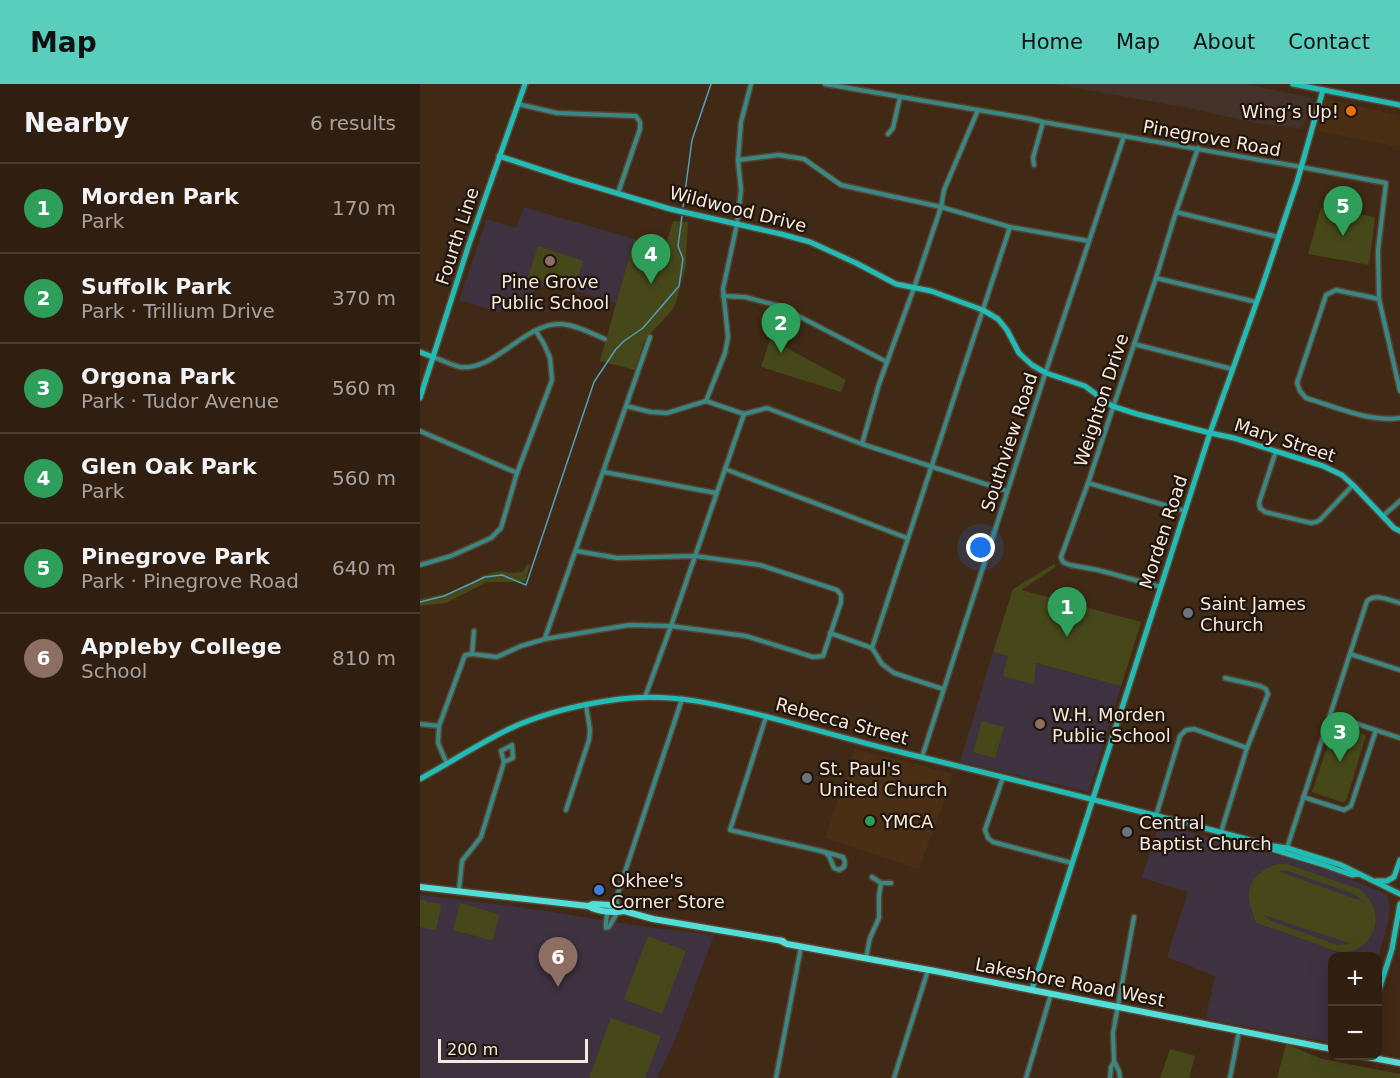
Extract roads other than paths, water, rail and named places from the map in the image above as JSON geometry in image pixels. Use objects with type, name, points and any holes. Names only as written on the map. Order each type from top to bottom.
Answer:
[{"type":"main road","name":"Lakeshore Road West","points":[[420,886],[616,910],[1328,1048]]},
{"type":"main road","points":[[1382,1060],[1400,1063]]},
{"type":"street","name":"Fourth Line","points":[[420,398],[468,247],[525,84]]},
{"type":"street","points":[[706,401],[725,352],[728,337],[723,289],[737,224],[741,190],[738,160],[741,122],[751,84]]},
{"type":"street","name":"Pinegrove Road","points":[[825,84],[1031,118],[1386,183],[1378,250],[1379,299],[1400,391]]},
{"type":"street","points":[[1293,84],[1324,87],[1400,105]]},
{"type":"street","name":"Morden Road","points":[[1032,989],[1210,433],[1301,167],[1324,87]]},
{"type":"street","points":[[888,134],[893,128],[900,97]]},
{"type":"street","points":[[518,104],[557,113],[636,116],[640,122],[640,129],[618,193]]},
{"type":"street","points":[[862,444],[879,384],[914,288],[944,190],[978,110]]},
{"type":"street","points":[[1034,165],[1033,158],[1043,122]]},
{"type":"street","name":"Southview Road","points":[[922,757],[1124,136]]},
{"type":"street","name":"Weighton Drive","points":[[1161,586],[1070,565],[1062,562],[1061,557],[1088,483],[1198,148]]},
{"type":"street","points":[[738,160],[779,155],[804,159],[841,185],[940,207],[1010,227],[1089,241]]},
{"type":"street","name":"Wildwood Drive","points":[[499,156],[670,209],[781,234],[810,243],[896,284],[931,291],[983,310],[998,319],[1007,330],[1019,353],[1032,365],[1046,373],[1085,387],[1112,406],[1210,433]]},
{"type":"street","points":[[1176,212],[1278,237]]},
{"type":"street","points":[[872,648],[1010,227]]},
{"type":"street","points":[[1156,278],[1256,302]]},
{"type":"street","points":[[1379,299],[1336,290],[1326,295],[1297,383],[1306,398],[1372,418],[1400,418]]},
{"type":"street","points":[[723,297],[745,297],[779,306],[887,362]]},
{"type":"street","points":[[420,352],[458,367],[470,367],[481,364],[548,325],[561,324],[605,339]]},
{"type":"street","points":[[420,565],[451,556],[491,538],[501,528],[517,473],[552,380],[550,358],[536,331]]},
{"type":"street","points":[[545,639],[650,337]]},
{"type":"street","points":[[1134,344],[1232,369]]},
{"type":"street","points":[[626,406],[651,412],[667,412],[706,401],[744,414],[767,408],[862,444],[1007,491]]},
{"type":"street","points":[[645,697],[744,414]]},
{"type":"street","points":[[420,431],[517,473]]},
{"type":"street","name":"Mary Street","points":[[1210,433],[1276,451],[1323,466],[1342,475],[1394,528],[1400,531]]},
{"type":"street","points":[[1276,451],[1259,503],[1260,508],[1265,512],[1311,523],[1316,522],[1353,485]]},
{"type":"street","points":[[724,469],[907,538]]},
{"type":"street","points":[[604,472],[716,493]]},
{"type":"street","points":[[1088,483],[1185,511]]},
{"type":"street","points":[[1383,517],[1400,501]]},
{"type":"street","points":[[447,764],[438,743],[439,726],[465,655],[496,657],[520,646],[545,639],[629,625],[671,626],[746,636],[813,657],[823,656],[841,602],[841,595],[837,590],[760,565],[695,556],[617,558],[577,551]]},
{"type":"street","points":[[1287,848],[1369,599],[1378,597],[1400,603]]},
{"type":"street","points":[[472,654],[474,631]]},
{"type":"street","points":[[830,633],[872,648],[882,664],[894,673],[943,689]]},
{"type":"street","points":[[1350,654],[1400,670]]},
{"type":"street","points":[[1221,833],[1247,748],[1268,694],[1266,689],[1260,686],[1225,678]]},
{"type":"street","points":[[616,910],[617,896],[683,698]]},
{"type":"street","name":"Rebecca Street","points":[[420,779],[508,730],[544,715],[620,699],[683,698],[732,707],[1093,799],[1265,845],[1352,875],[1359,874]]},
{"type":"street","points":[[566,810],[589,740],[590,730],[586,705]]},
{"type":"street","points":[[1330,715],[1400,738]]},
{"type":"street","points":[[766,717],[730,830],[825,852],[843,857],[844,867],[839,870],[834,868],[825,852]]},
{"type":"street","points":[[420,724],[439,726]]},
{"type":"street","points":[[1156,816],[1180,736],[1186,730],[1194,729],[1247,748]]},
{"type":"street","points":[[1303,797],[1344,810],[1351,806],[1376,730]]},
{"type":"street","points":[[459,890],[462,861],[481,837],[504,762]]},
{"type":"street","points":[[1003,777],[985,830],[988,838],[993,842],[1073,863]]},
{"type":"street","name":"Rebecca Street","points":[[1265,845],[1287,848],[1341,865],[1400,894]]},
{"type":"street","points":[[1371,880],[1384,881],[1393,878],[1400,860]]},
{"type":"street","points":[[872,877],[881,883],[891,883]]},
{"type":"street","points":[[866,958],[870,938],[879,918],[881,883]]},
{"type":"street","points":[[1382,978],[1392,949],[1400,904]]},
{"type":"street","points":[[1120,1078],[1114,1061],[1113,1033],[1134,917]]},
{"type":"street","points":[[1397,926],[1400,919]]},
{"type":"street","points":[[776,1078],[802,946]]},
{"type":"street","points":[[894,1078],[928,970]]},
{"type":"street","points":[[1026,1078],[1052,994]]},
{"type":"street","points":[[1230,1078],[1239,1030]]},
{"type":"street","points":[[1110,1078],[1114,1061]]},
{"type":"waterway","points":[[683,207],[692,140],[711,84]]},
{"type":"waterway","points":[[420,602],[444,596],[485,577],[502,575],[526,585],[594,382],[616,349],[643,328],[679,286],[683,259],[678,246],[682,216]]},
{"type":"place","name":"Wing’s Up!","points":[[1351,111]]},
{"type":"place","name":"Pinegrove Park","points":[[1343,236]]},
{"type":"place","name":"Pine Grove Public School","points":[[550,261]]},
{"type":"place","name":"Glen Oak Park","points":[[651,284]]},
{"type":"place","name":"Suffolk Park","points":[[781,353]]},
{"type":"place","name":"Saint James Church","points":[[1188,613]]},
{"type":"place","name":"Morden Park","points":[[1067,637]]},
{"type":"place","name":"W.H. Morden Public School","points":[[1040,724]]},
{"type":"place","name":"Orgona Park","points":[[1340,762]]},
{"type":"place","name":"St. Paul's United Church","points":[[807,778]]},
{"type":"place","name":"YMCA","points":[[870,821]]},
{"type":"place","name":"Central Baptist Church","points":[[1127,832]]},
{"type":"place","name":"Okhee's Corner Store","points":[[599,890]]},
{"type":"place","name":"Appleby College","points":[[558,987]]}]
